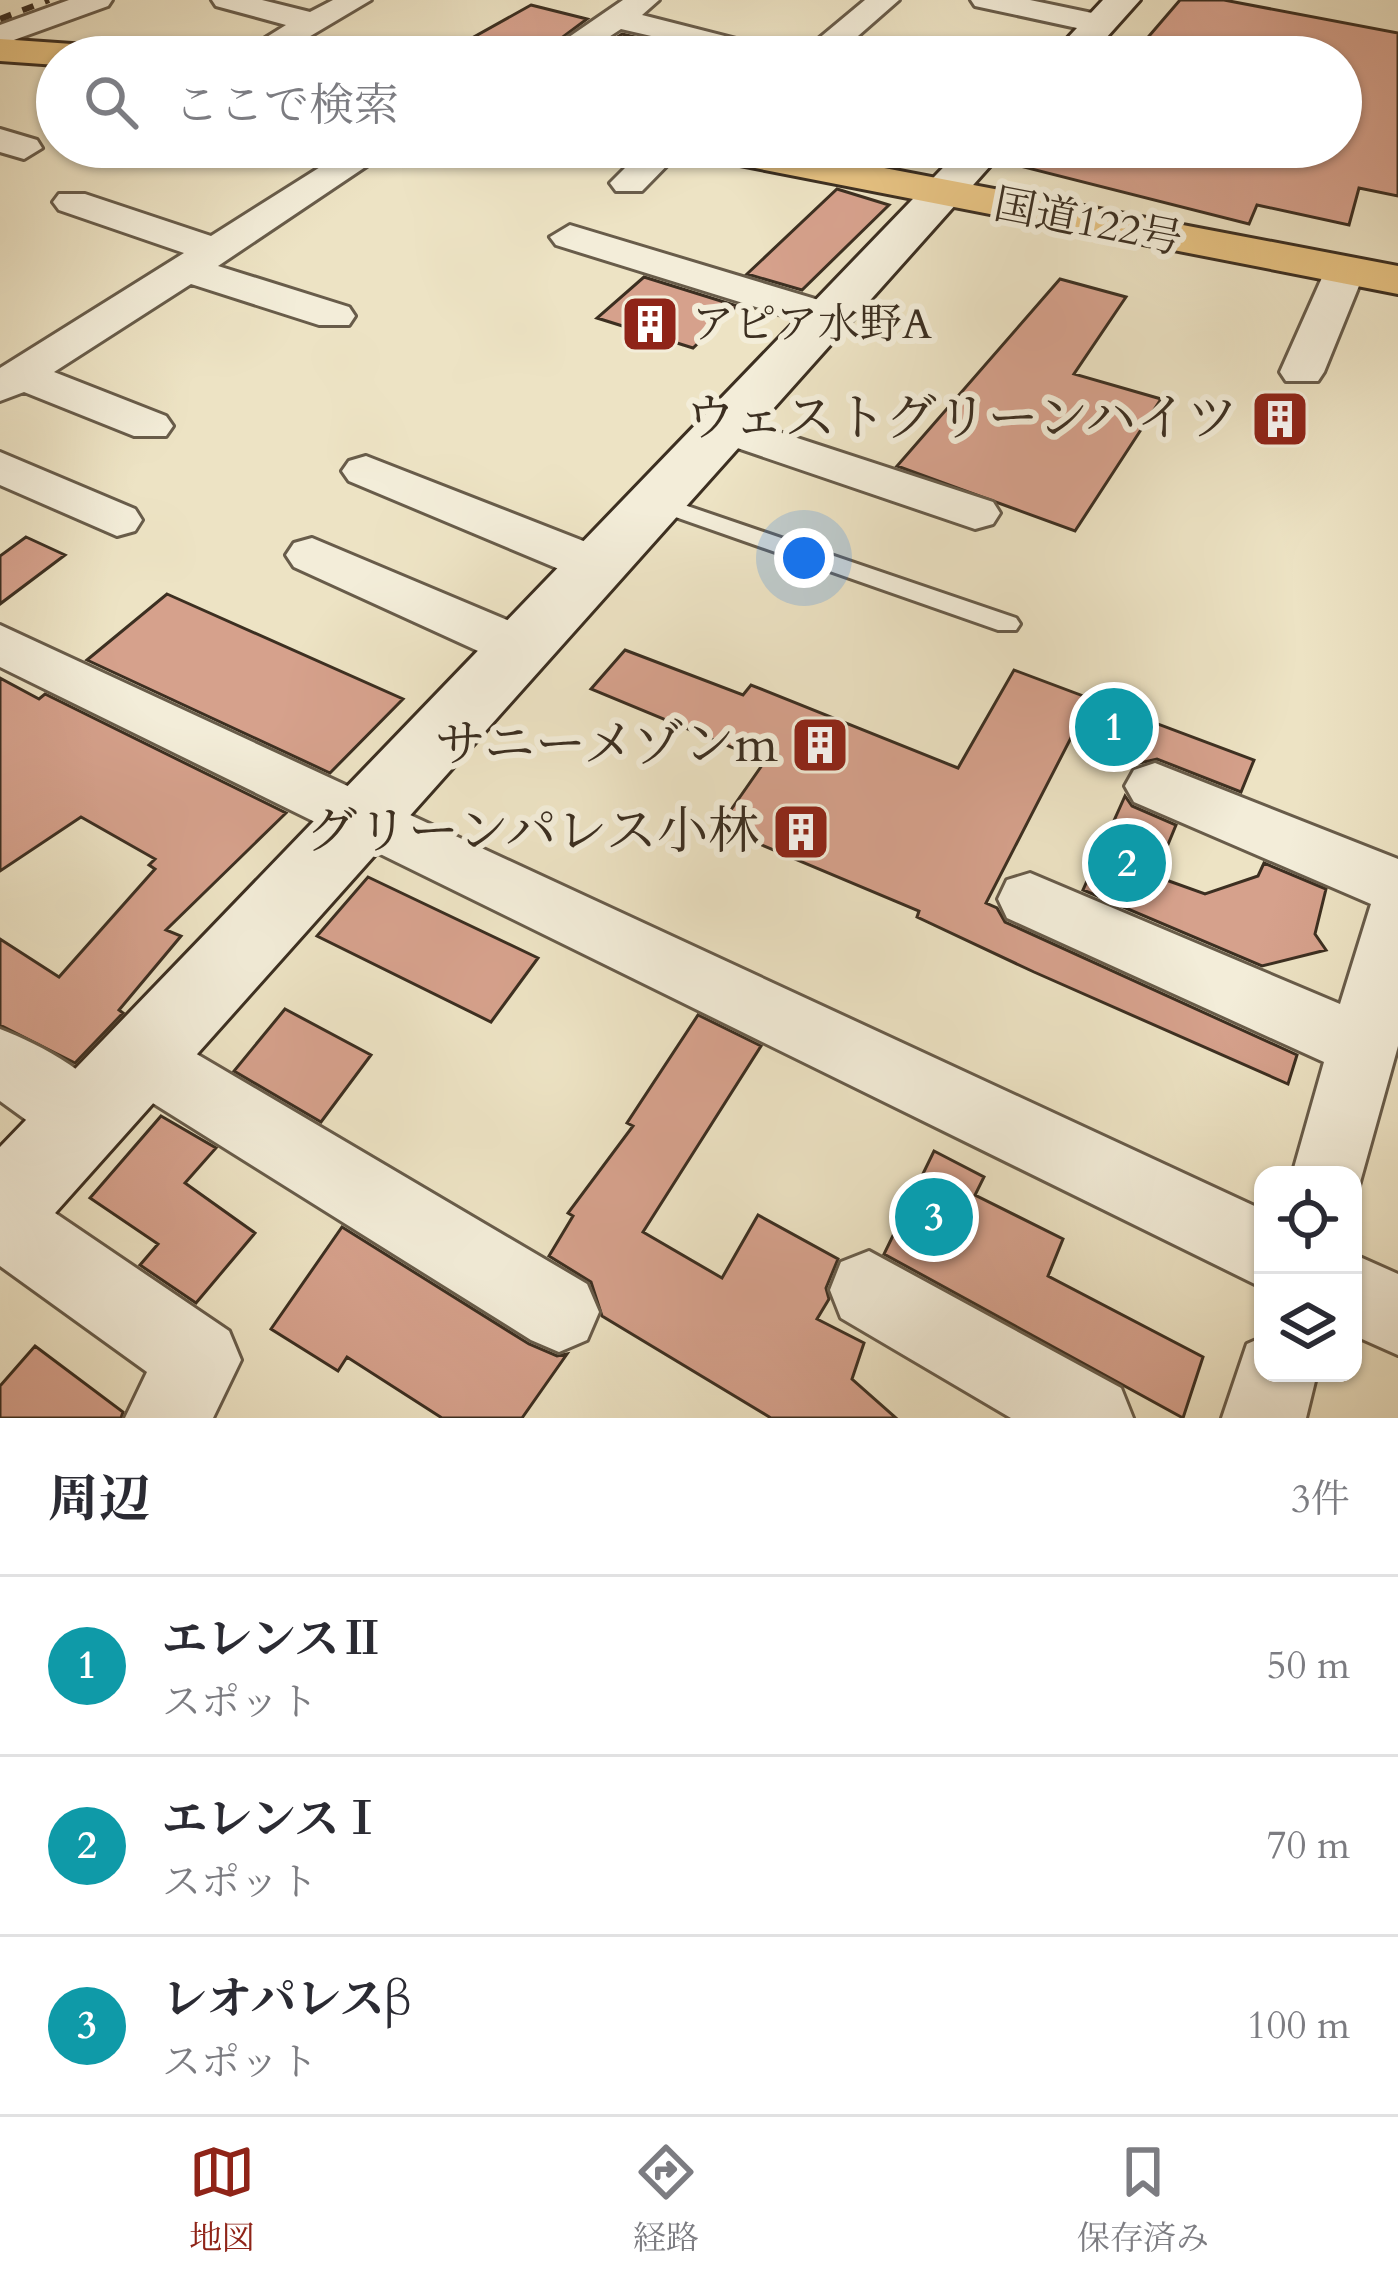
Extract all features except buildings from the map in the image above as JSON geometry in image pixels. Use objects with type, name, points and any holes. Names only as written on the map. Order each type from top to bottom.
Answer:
[{"type":"highway","name":"国道122号","points":[[964,170],[1345,271],[1398,280]]},
{"type":"street","points":[[0,36],[97,0]]},
{"type":"street","points":[[227,0],[314,23]]},
{"type":"street","points":[[290,36],[356,0]]},
{"type":"street","points":[[589,36],[644,0]]},
{"type":"street","points":[[840,36],[884,0]]},
{"type":"street","points":[[986,0],[1111,12]]},
{"type":"street","points":[[1089,36],[1111,12]]},
{"type":"street","points":[[615,19],[691,36]]},
{"type":"street","points":[[0,77],[17,51]]},
{"type":"street","points":[[25,372],[344,168]]},
{"type":"street","points":[[629,183],[645,168]]},
{"type":"street","points":[[167,1418],[200,1360],[0,1215],[519,647],[964,170]]},
{"type":"street","points":[[72,202],[210,254],[334,316]]},
{"type":"street","points":[[570,237],[827,316]]},
{"type":"street","points":[[210,254],[272,255]]},
{"type":"street","points":[[1302,372],[1345,271]]},
{"type":"street","points":[[0,334],[25,372],[150,426]]},
{"type":"street","points":[[724,428],[975,513]]},
{"type":"street","points":[[0,467],[117,520]]},
{"type":"street","points":[[366,470],[596,565]]},
{"type":"street","points":[[312,555],[519,647]]},
{"type":"street","points":[[0,644],[1254,1246]]},
{"type":"street","points":[[1155,786],[1398,887]]},
{"type":"street","points":[[1030,899],[1363,1047]]},
{"type":"street","points":[[1331,1166],[1398,915]]},
{"type":"street","points":[[141,1058],[559,1312]]},
{"type":"street","points":[[0,1061],[84,1119]]},
{"type":"street","points":[[869,1290],[1091,1418]]},
{"type":"street","points":[[1362,1298],[1398,1316]]},
{"type":"street","points":[[1264,1418],[1274,1382]]},
{"type":"lane","points":[[655,502],[1007,624]]},
{"type":"railway","points":[[0,19],[49,0]]},
{"type":"place","name":"アピア水野A","points":[[650,324]]},
{"type":"place","name":"ウェストグリーンハイツ","points":[[1280,419]]},
{"type":"place","name":"エレンスⅡ","points":[[1114,727]]},
{"type":"place","name":"サニーメゾンm","points":[[820,745]]},
{"type":"place","name":"グリーンパレス小林","points":[[801,832]]},
{"type":"place","name":"エレンスⅠ","points":[[1127,863]]},
{"type":"place","name":"レオパレスβ","points":[[934,1217]]}]
